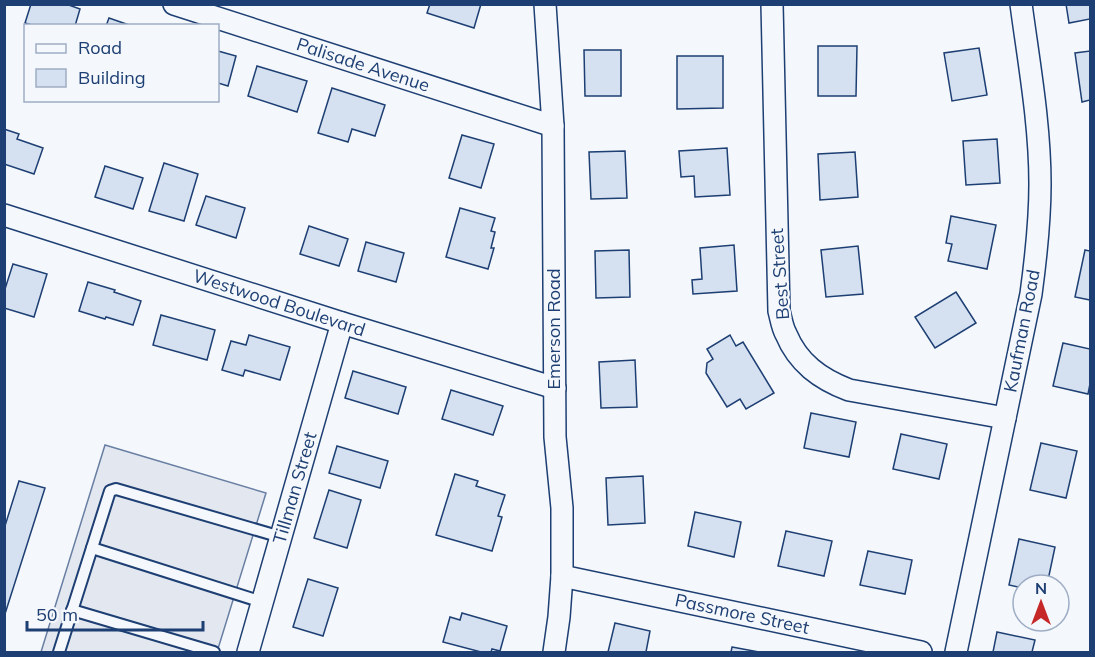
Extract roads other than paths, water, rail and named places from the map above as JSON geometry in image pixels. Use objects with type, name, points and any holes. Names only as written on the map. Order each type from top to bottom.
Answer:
[{"type":"street","name":"Palisade Avenue","points":[[174,4],[553,126]]},
{"type":"street","name":"Emerson Road","points":[[545,4],[553,126],[555,437],[562,508],[562,576],[554,652]]},
{"type":"street","name":"Best Street","points":[[772,4],[779,311],[785,333],[797,354],[812,370],[831,383],[849,390],[1005,418]]},
{"type":"street","name":"Kaufman Road","points":[[956,652],[1031,294],[1038,236],[1040,182],[1037,127],[1021,4]]},
{"type":"street","name":"Westwood Boulevard","points":[[4,215],[555,388]]},
{"type":"street","name":"Tillman Street","points":[[248,652],[342,323]]},
{"type":"street","name":"Passmore Street","points":[[562,576],[921,652]]},
{"type":"lane","points":[[59,652],[110,491],[116,489],[281,537]]},
{"type":"lane","points":[[92,548],[262,602]]},
{"type":"lane","points":[[72,610],[214,652]]}]
